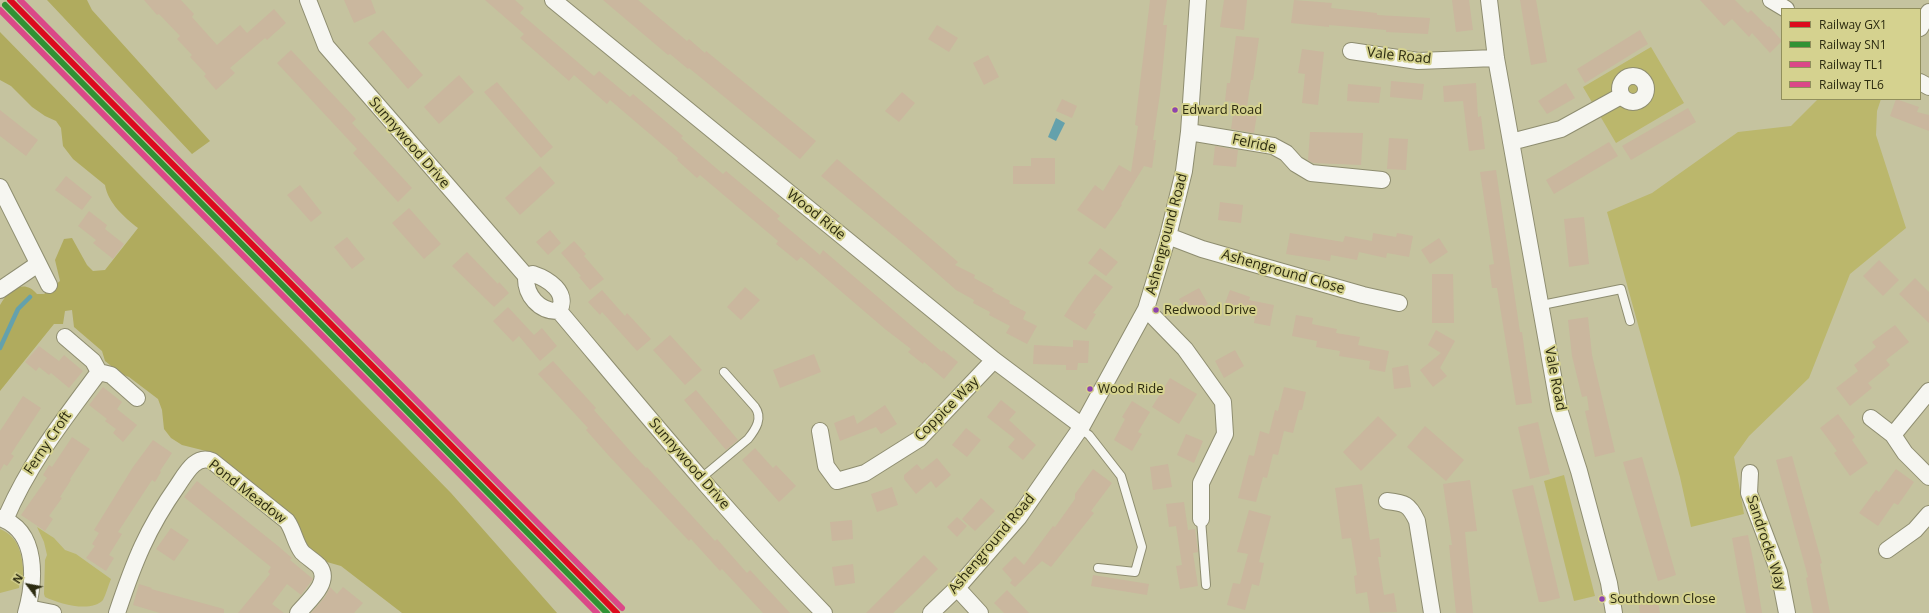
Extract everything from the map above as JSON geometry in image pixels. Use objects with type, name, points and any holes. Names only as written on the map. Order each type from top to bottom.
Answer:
[{"type":"street","name":"Sunnywood Drive","points":[[308,0],[326,46],[526,276],[527,290],[535,301],[550,310],[559,311],[700,479],[783,571],[824,613]]},
{"type":"street","name":"Wood Ride","points":[[552,0],[994,360],[1081,428]]},
{"type":"street","name":"Ashenground Road","points":[[930,613],[957,588],[1018,517],[1081,428],[1146,309],[1168,236],[1184,171],[1189,132],[1198,0]]},
{"type":"street","name":"Vale Road","points":[[1489,0],[1496,58],[1542,305],[1559,409],[1609,583],[1614,613]]},
{"type":"street","points":[[1771,0],[1784,8]]},
{"type":"street","points":[[1921,26],[1929,12]]},
{"type":"street","name":"Vale Road","points":[[1350,51],[1418,61],[1496,58]]},
{"type":"street","points":[[1511,142],[1561,129],[1597,111],[1621,96]]},
{"type":"street","name":"Felride","points":[[1189,132],[1273,146],[1286,153],[1296,164],[1311,173],[1382,180]]},
{"type":"street","points":[[0,187],[49,285]]},
{"type":"street","name":"Ashenground Close","points":[[1168,236],[1202,250],[1363,295],[1399,303]]},
{"type":"street","points":[[0,290],[38,264]]},
{"type":"street","points":[[526,276],[533,274],[545,278],[553,284],[560,292],[561,304],[559,311]]},
{"type":"street","points":[[1146,309],[1185,349],[1224,402],[1225,434],[1201,483],[1201,519]]},
{"type":"street","points":[[65,337],[93,361],[99,372],[111,375],[137,398]]},
{"type":"street","name":"Coppice Way","points":[[820,431],[826,466],[837,481],[865,473],[919,439],[994,360]]},
{"type":"street","name":"Ferny Croft","points":[[27,610],[32,579],[30,553],[21,532],[2,519],[43,450],[99,372]]},
{"type":"street","points":[[1893,435],[1929,391]]},
{"type":"street","points":[[1871,418],[1893,435],[1904,453],[1929,477]]},
{"type":"street","name":"Pond Meadow","points":[[117,613],[134,561],[158,514],[190,467],[200,460],[207,459],[212,461],[287,522],[292,528],[299,547],[319,566],[323,577],[322,584],[298,613]]},
{"type":"street","name":"Sandrocks Way","points":[[1750,473],[1749,493],[1779,572],[1787,613]]},
{"type":"street","points":[[1387,501],[1401,503],[1410,508],[1417,521],[1432,613]]},
{"type":"street","points":[[1888,550],[1915,530],[1929,514]]},
{"type":"street","points":[[957,588],[980,613]]},
{"type":"street","points":[[27,610],[53,613]]},
{"type":"lane","points":[[1542,305],[1621,289],[1630,321]]},
{"type":"lane","points":[[700,479],[748,439],[754,432],[759,418],[755,407],[724,372]]},
{"type":"lane","points":[[1081,428],[1089,435],[1121,476],[1142,547],[1135,572],[1098,568]]},
{"type":"lane","points":[[1201,519],[1206,585]]},
{"type":"shaded area","points":[[47,0],[87,0],[92,10],[210,141],[192,154]]},
{"type":"shaded area","points":[[0,32],[451,493],[557,613],[402,613],[341,566],[327,562],[307,546],[295,520],[229,467],[221,457],[210,452],[182,445],[171,438],[164,429],[162,410],[158,399],[129,377],[121,374],[105,361],[102,351],[74,327],[72,310],[65,311],[63,324],[54,324],[0,391],[0,305],[7,295],[22,286],[32,289],[37,294],[44,294],[60,281],[55,260],[64,239],[72,238],[87,265],[93,271],[105,270],[138,228],[113,204],[109,198],[105,185],[73,159],[63,146],[61,128],[56,121],[45,116],[32,107],[11,86],[0,80]]},
{"type":"shaded area","points":[[1651,47],[1684,103],[1616,143],[1583,87]]},
{"type":"shaded area","points":[[1817,100],[1881,100],[1877,111],[1876,135],[1906,228],[1850,274],[1809,378],[1749,436],[1734,457],[1744,514],[1691,527],[1680,477],[1607,212],[1652,193],[1738,132],[1791,126]]},
{"type":"shaded area","points":[[1564,475],[1595,596],[1574,601],[1544,481]]},
{"type":"shaded area","points":[[37,527],[54,538],[65,550],[76,554],[111,579],[103,600],[98,604],[83,607],[59,602],[45,597],[45,560],[47,555],[44,542]]},
{"type":"shaded area","points":[[0,529],[12,537],[19,549],[24,577],[20,577],[19,588],[0,593]]},
{"type":"water","points":[[1056,118],[1065,123],[1056,141],[1048,137]]},
{"type":"building","points":[[144,0],[181,0],[194,14],[192,17],[217,45],[240,25],[247,33],[274,9],[286,23],[267,40],[265,38],[230,68],[235,73],[216,90],[204,76],[206,74],[190,57],[192,55],[177,39],[180,36],[159,14],[157,15]]},
{"type":"building","points":[[344,0],[371,0],[376,13],[354,23]]},
{"type":"building","points":[[485,0],[515,0],[524,8],[520,13],[594,76],[599,71],[630,97],[633,94],[683,136],[681,138],[723,174],[726,171],[780,216],[777,219],[820,255],[823,250],[942,352],[943,350],[958,362],[944,379],[924,362],[923,364],[908,352],[911,349],[885,329],[801,257],[797,261],[776,244],[778,241],[700,175],[697,178],[677,160],[678,158],[610,100],[607,104],[574,75],[569,81],[520,38],[524,34]]},
{"type":"building","points":[[603,0],[638,0],[687,41],[689,39],[705,53],[706,51],[816,141],[800,159],[689,68],[688,69],[670,54],[668,55]]},
{"type":"building","points":[[1150,0],[1167,0],[1163,25],[1167,25],[1160,94],[1153,140],[1156,140],[1152,168],[1144,166],[1121,204],[1122,205],[1105,229],[1077,210],[1095,185],[1103,191],[1119,165],[1131,172],[1138,126],[1135,125]]},
{"type":"building","points":[[1224,0],[1247,0],[1244,30],[1220,27]]},
{"type":"building","points":[[1294,0],[1332,3],[1331,8],[1377,13],[1377,15],[1430,18],[1428,34],[1386,32],[1386,30],[1291,23]]},
{"type":"building","points":[[1452,0],[1469,0],[1473,30],[1456,32]]},
{"type":"building","points":[[1520,0],[1536,0],[1547,62],[1531,65]]},
{"type":"building","points":[[1700,0],[1735,0],[1748,13],[1751,10],[1768,27],[1769,26],[1781,40],[1781,42],[1770,53],[1752,33],[1749,37],[1732,19],[1724,26]]},
{"type":"building","points":[[937,25],[958,38],[949,52],[928,39]]},
{"type":"building","points":[[383,30],[423,75],[408,89],[368,43]]},
{"type":"building","points":[[1640,30],[1648,44],[1585,83],[1577,69]]},
{"type":"building","points":[[1236,36],[1259,38],[1253,80],[1251,80],[1246,113],[1257,114],[1254,133],[1231,129],[1235,102],[1225,101],[1227,83],[1230,83]]},
{"type":"building","points":[[1302,49],[1324,52],[1318,105],[1302,103],[1305,74],[1298,73]]},
{"type":"building","points":[[291,50],[356,119],[352,123],[412,188],[398,202],[353,153],[357,149],[277,63]]},
{"type":"building","points":[[988,55],[999,77],[984,85],[973,63]]},
{"type":"building","points":[[459,75],[474,92],[439,124],[424,107]]},
{"type":"building","points":[[1391,81],[1424,84],[1422,100],[1390,97]]},
{"type":"building","points":[[497,82],[553,147],[541,158],[484,92]]},
{"type":"building","points":[[1476,83],[1478,117],[1481,116],[1485,149],[1469,151],[1463,101],[1444,102],[1443,86]]},
{"type":"building","points":[[1566,83],[1575,98],[1547,114],[1538,101]]},
{"type":"building","points":[[1348,84],[1381,87],[1379,103],[1347,101]]},
{"type":"building","points":[[902,92],[915,103],[899,122],[885,111]]},
{"type":"building","points":[[1062,99],[1077,106],[1072,118],[1056,111]]},
{"type":"building","points":[[1896,100],[1919,107],[1917,112],[1929,115],[1929,131],[1890,116]]},
{"type":"building","points":[[1688,108],[1696,122],[1631,160],[1622,146]]},
{"type":"building","points":[[0,110],[38,140],[26,156],[0,136]]},
{"type":"building","points":[[1310,132],[1363,133],[1361,165],[1313,163],[1308,160]]},
{"type":"building","points":[[1389,138],[1408,139],[1406,170],[1387,169]]},
{"type":"building","points":[[1609,142],[1618,156],[1554,194],[1546,180]]},
{"type":"building","points":[[1215,146],[1238,150],[1236,167],[1213,165]]},
{"type":"building","points":[[1031,158],[1055,158],[1055,184],[1013,184],[1013,166],[1031,166]]},
{"type":"building","points":[[837,159],[958,262],[955,265],[975,275],[974,278],[994,289],[992,291],[1010,301],[1009,303],[1026,312],[1023,319],[1037,326],[1027,344],[1006,333],[1010,326],[989,315],[990,312],[973,303],[974,300],[956,290],[906,246],[821,176]]},
{"type":"building","points":[[540,166],[555,183],[520,215],[505,198]]},
{"type":"building","points":[[1496,170],[1532,403],[1516,405],[1497,288],[1492,288],[1489,265],[1494,264],[1480,172]]},
{"type":"building","points":[[66,176],[92,197],[82,210],[55,190]]},
{"type":"building","points":[[300,185],[322,213],[311,222],[287,195]]},
{"type":"building","points":[[1220,202],[1243,205],[1241,223],[1218,220]]},
{"type":"building","points":[[409,208],[441,244],[424,259],[392,223]]},
{"type":"building","points":[[89,211],[107,225],[105,229],[124,244],[113,259],[93,243],[96,240],[78,226]]},
{"type":"building","points":[[1584,217],[1589,264],[1569,267],[1564,219]]},
{"type":"building","points":[[550,230],[561,243],[548,255],[536,242]]},
{"type":"building","points":[[1290,233],[1343,242],[1345,236],[1372,241],[1373,233],[1396,237],[1397,233],[1413,236],[1409,257],[1387,253],[1386,258],[1359,252],[1357,260],[1331,255],[1330,261],[1286,254]]},
{"type":"building","points":[[347,237],[365,259],[352,269],[334,247]]},
{"type":"building","points":[[1439,238],[1448,252],[1430,264],[1421,250]]},
{"type":"building","points":[[574,241],[586,254],[584,256],[604,279],[590,290],[579,277],[581,276],[561,253]]},
{"type":"building","points":[[1100,248],[1118,262],[1106,276],[1088,263]]},
{"type":"building","points":[[467,252],[498,284],[499,282],[509,293],[494,307],[452,266]]},
{"type":"building","points":[[1879,260],[1899,280],[1883,296],[1863,276]]},
{"type":"building","points":[[1095,274],[1113,287],[1093,313],[1096,314],[1086,330],[1064,316],[1077,296]]},
{"type":"building","points":[[1432,274],[1453,274],[1454,323],[1432,323]]},
{"type":"building","points":[[1915,278],[1929,292],[1929,323],[1899,294]]},
{"type":"building","points":[[745,287],[760,300],[741,320],[727,307]]},
{"type":"building","points":[[1199,288],[1208,304],[1188,315],[1179,299]]},
{"type":"building","points":[[602,290],[625,316],[627,313],[651,339],[637,351],[602,312],[600,315],[588,302]]},
{"type":"building","points":[[1230,290],[1250,297],[1249,300],[1274,305],[1270,326],[1254,323],[1255,317],[1224,306]]},
{"type":"building","points":[[508,307],[534,335],[542,328],[557,346],[540,361],[519,336],[513,342],[493,321]]},
{"type":"building","points":[[1296,315],[1313,318],[1312,324],[1337,329],[1336,333],[1360,337],[1358,345],[1389,351],[1385,372],[1369,369],[1370,361],[1339,356],[1340,351],[1316,347],[1317,341],[1292,336]]},
{"type":"building","points":[[1588,317],[1592,355],[1615,452],[1595,457],[1585,411],[1589,410],[1587,396],[1582,397],[1572,356],[1568,320]]},
{"type":"building","points":[[1895,325],[1909,342],[1886,360],[1890,365],[1868,383],[1872,388],[1850,406],[1836,388],[1858,371],[1854,365],[1876,347],[1872,342]]},
{"type":"building","points":[[1436,330],[1455,341],[1440,368],[1447,376],[1433,387],[1420,370],[1441,353],[1428,345]]},
{"type":"building","points":[[670,335],[702,370],[685,385],[653,350]]},
{"type":"building","points":[[1073,340],[1089,341],[1088,363],[1078,363],[1077,370],[1066,370],[1066,365],[1033,364],[1034,345],[1073,347]]},
{"type":"building","points":[[39,346],[59,361],[64,355],[83,371],[69,388],[51,373],[49,375],[39,367],[36,371],[25,362]]},
{"type":"building","points":[[1235,350],[1244,366],[1224,378],[1215,361]]},
{"type":"building","points":[[814,354],[821,372],[780,388],[773,370]]},
{"type":"building","points":[[553,361],[596,408],[594,410],[646,468],[647,467],[715,541],[717,539],[747,573],[750,570],[790,613],[763,613],[722,569],[720,571],[691,539],[689,541],[609,456],[586,430],[588,428],[538,374]]},
{"type":"building","points":[[1408,365],[1411,387],[1394,389],[1392,368]]},
{"type":"building","points":[[1170,378],[1197,394],[1179,424],[1152,407]]},
{"type":"building","points":[[103,387],[122,402],[117,409],[137,425],[123,442],[113,433],[116,429],[105,421],[107,419],[89,405]]},
{"type":"building","points":[[1284,387],[1306,392],[1302,410],[1299,410],[1293,433],[1284,431],[1278,455],[1273,454],[1267,478],[1263,477],[1256,502],[1238,498],[1249,455],[1254,456],[1260,431],[1269,434],[1275,410],[1278,411]]},
{"type":"building","points":[[696,390],[738,440],[726,450],[684,400]]},
{"type":"building","points":[[23,396],[41,408],[11,454],[14,456],[7,466],[4,464],[0,471],[0,431]]},
{"type":"building","points":[[1001,400],[1016,412],[1009,420],[1036,445],[1023,460],[1008,447],[1015,439],[987,417]]},
{"type":"building","points":[[1132,401],[1150,412],[1138,432],[1142,434],[1132,451],[1114,440],[1125,419],[1122,417]]},
{"type":"building","points":[[885,405],[897,424],[881,434],[876,427],[840,441],[834,423],[854,415],[857,424]]},
{"type":"building","points":[[1838,414],[1855,437],[1852,440],[1868,463],[1850,476],[1834,453],[1837,451],[1820,428]]},
{"type":"building","points":[[1378,416],[1397,435],[1361,471],[1343,452]]},
{"type":"building","points":[[1538,422],[1550,474],[1530,479],[1518,427]]},
{"type":"building","points":[[1425,426],[1464,460],[1446,481],[1407,447]]},
{"type":"building","points":[[966,428],[981,440],[967,457],[952,445]]},
{"type":"building","points":[[1186,434],[1203,441],[1194,463],[1177,455]]},
{"type":"building","points":[[72,437],[90,449],[70,479],[71,480],[60,497],[62,498],[49,516],[53,519],[45,531],[21,515],[47,478],[43,475],[49,465],[52,467]]},
{"type":"building","points":[[153,440],[172,453],[160,471],[161,472],[155,482],[152,480],[118,532],[122,534],[109,555],[114,558],[106,571],[86,558],[95,546],[92,544],[99,533],[94,530],[133,467]]},
{"type":"building","points":[[755,448],[773,468],[776,465],[796,486],[779,502],[742,460]]},
{"type":"building","points":[[1792,456],[1822,563],[1820,564],[1830,613],[1813,613],[1806,578],[1808,577],[1776,460]]},
{"type":"building","points":[[1642,457],[1676,575],[1658,581],[1623,462]]},
{"type":"building","points":[[937,458],[951,475],[936,488],[931,481],[916,494],[904,479],[904,475],[917,464],[922,470]]},
{"type":"building","points":[[1168,464],[1172,487],[1153,490],[1150,467]]},
{"type":"building","points":[[1093,469],[1112,483],[1091,511],[1094,513],[1051,567],[1042,561],[1015,587],[1010,583],[1012,580],[1002,569],[1015,556],[1024,565],[1053,526],[1055,527],[1075,499],[1075,494]]},
{"type":"building","points":[[1896,469],[1914,482],[1898,505],[1894,503],[1878,526],[1859,513],[1876,490],[1879,492]]},
{"type":"building","points":[[1470,480],[1477,531],[1465,532],[1473,613],[1456,613],[1449,545],[1452,545],[1443,484]]},
{"type":"building","points":[[197,481],[278,546],[292,558],[290,560],[313,579],[301,595],[287,584],[272,604],[284,613],[238,613],[270,574],[268,572],[271,567],[184,497]]},
{"type":"building","points":[[1362,484],[1370,540],[1379,538],[1381,557],[1378,557],[1384,595],[1394,593],[1397,612],[1370,613],[1367,592],[1356,594],[1354,576],[1357,575],[1351,538],[1342,539],[1335,488]]},
{"type":"building","points":[[1533,485],[1560,598],[1544,602],[1539,602],[1512,490]]},
{"type":"building","points":[[892,487],[898,505],[877,512],[871,494]]},
{"type":"building","points":[[981,498],[995,511],[975,531],[962,519]]},
{"type":"building","points":[[1184,502],[1188,530],[1195,529],[1198,552],[1193,553],[1198,586],[1180,589],[1176,566],[1182,565],[1176,526],[1169,527],[1166,504]]},
{"type":"building","points":[[1249,510],[1271,516],[1259,562],[1264,563],[1259,586],[1252,584],[1245,610],[1227,605],[1233,583],[1240,584],[1248,554],[1237,552]]},
{"type":"building","points":[[957,517],[967,526],[957,537],[947,527]]},
{"type":"building","points":[[852,520],[853,539],[832,541],[830,522]]},
{"type":"building","points":[[171,528],[189,540],[174,561],[156,549]]},
{"type":"building","points":[[1748,535],[1762,613],[1746,613],[1739,578],[1732,538]]},
{"type":"building","points":[[924,555],[938,569],[913,594],[893,613],[866,613]]},
{"type":"building","points":[[853,564],[855,583],[835,586],[832,567]]},
{"type":"building","points":[[1093,575],[1149,584],[1147,595],[1091,586]]},
{"type":"building","points":[[139,584],[152,588],[151,589],[224,609],[224,613],[160,613],[133,605]]},
{"type":"building","points":[[330,587],[337,594],[343,587],[363,603],[354,613],[311,613],[325,597]]},
{"type":"building","points":[[1007,590],[1029,613],[1004,613],[994,603]]},
{"type":"building","points":[[1657,596],[1660,613],[1640,613],[1638,599]]},
{"type":"waterway","points":[[0,348],[18,309],[30,297]]},
{"type":"rail line","name":"GX1","points":[[10,0],[617,613]]},
{"type":"rail line","name":"TL1","points":[[20,0],[622,608]]},
{"type":"rail line","name":"SN1","points":[[5,5],[607,613]]},
{"type":"rail line","name":"TL6","points":[[0,10],[597,613]]},
{"type":"place","name":"Edward Road","points":[[1175,110]]},
{"type":"place","name":"Redwood Drive","points":[[1156,310]]},
{"type":"place","name":"Wood Ride","points":[[1090,389]]},
{"type":"place","name":"Southdown Close","points":[[1602,599]]}]
